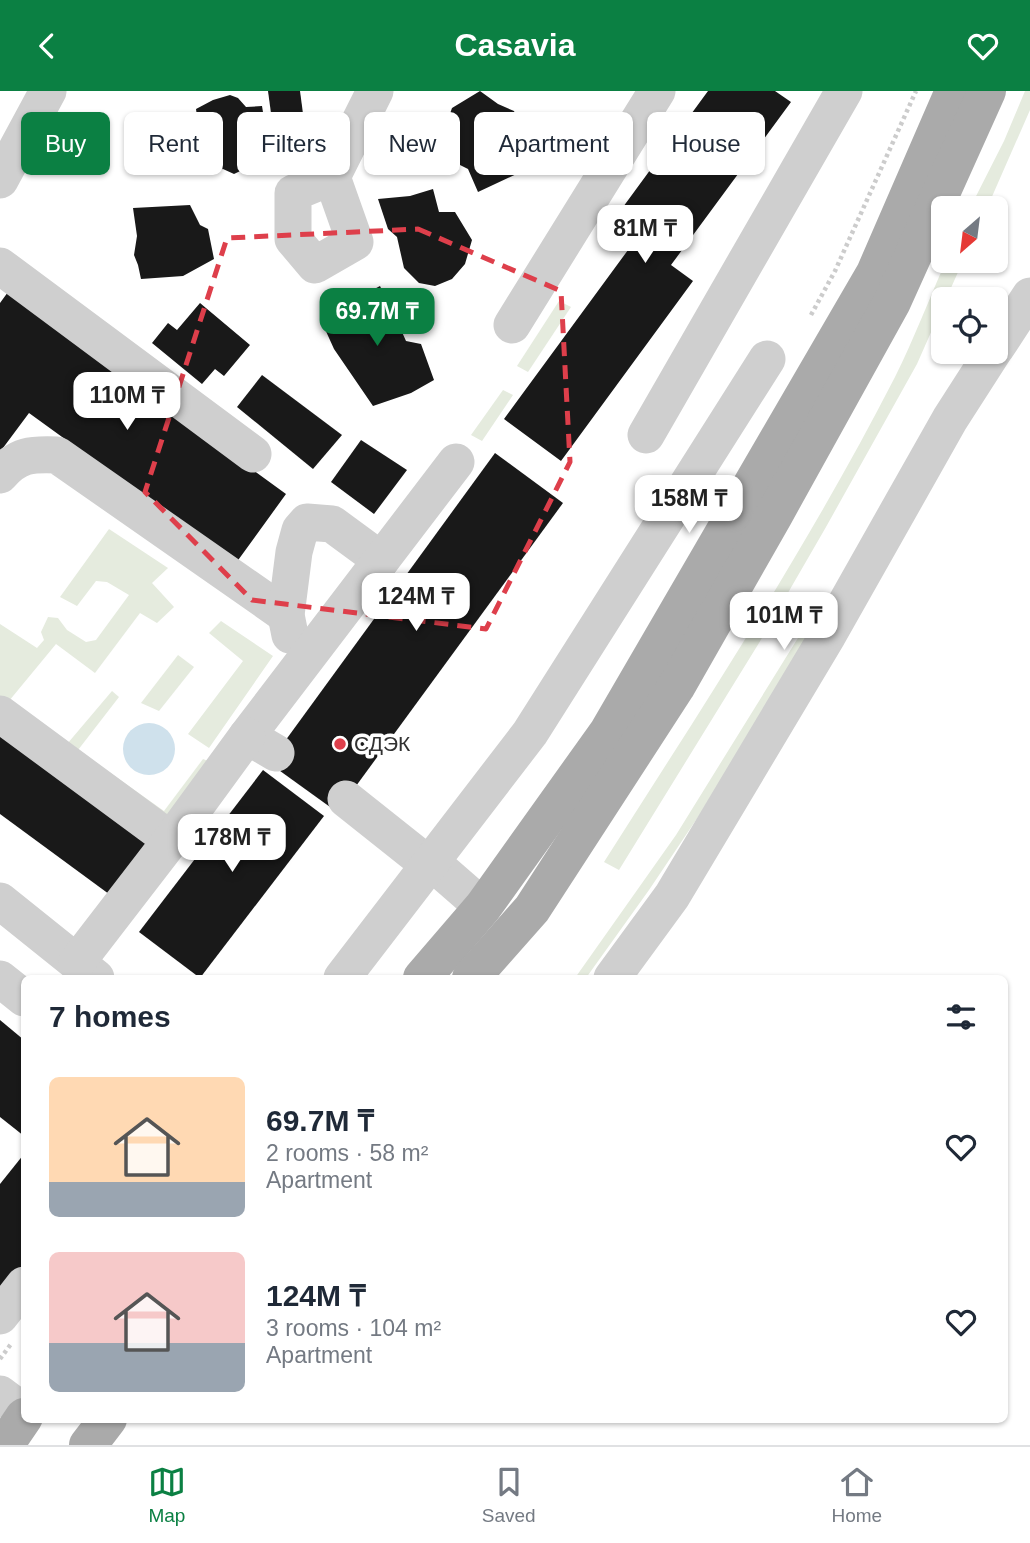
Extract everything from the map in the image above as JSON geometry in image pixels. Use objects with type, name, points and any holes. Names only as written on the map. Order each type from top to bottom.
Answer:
[{"type":"main road","points":[[425,975],[484,907],[608,732],[875,273],[954,91]]},
{"type":"main road","points":[[474,975],[532,909],[676,687],[892,302],[987,91]]},
{"type":"main road","points":[[5,1445],[21,1419]]},
{"type":"main road","points":[[88,1445],[105,1423]]},
{"type":"street","points":[[0,180],[48,91]]},
{"type":"street","points":[[332,177],[375,91]]},
{"type":"street","points":[[513,325],[657,91]]},
{"type":"street","points":[[646,435],[844,91]]},
{"type":"street","points":[[0,266],[253,454]]},
{"type":"street","points":[[1008,330],[1030,296]]},
{"type":"street","points":[[344,975],[530,733],[767,359]]},
{"type":"street","points":[[614,975],[672,896],[828,635],[950,419],[986,364]]},
{"type":"street","points":[[0,475],[8,465],[31,454],[57,455],[286,615]]},
{"type":"street","points":[[0,901],[87,970],[171,840],[262,744],[297,671],[456,463]]},
{"type":"street","points":[[297,671],[286,615],[294,552],[300,530],[307,522],[332,524],[381,560]]},
{"type":"street","points":[[0,714],[171,840]]},
{"type":"street","points":[[346,799],[429,865],[444,873],[484,907]]},
{"type":"street","points":[[0,979],[21,995]]},
{"type":"street","points":[[0,1316],[21,1289]]},
{"type":"street","points":[[0,1394],[21,1412]]},
{"type":"highlighted area","points":[[418,229],[561,291],[570,462],[486,629],[252,600],[145,492],[227,238]]},
{"type":"shaded area","points":[[1025,91],[1030,91],[1030,110],[992,196],[976,196]]},
{"type":"shaded area","points":[[941,273],[958,273],[951,287],[935,287]]},
{"type":"shaded area","points":[[931,296],[931,332],[917,364],[759,643],[619,870],[604,862],[792,562],[862,440]]},
{"type":"shaded area","points":[[559,301],[571,307],[528,372],[517,366]]},
{"type":"shaded area","points":[[503,390],[513,395],[482,441],[471,435]]},
{"type":"shaded area","points":[[109,529],[168,568],[152,583],[174,607],[157,623],[140,613],[95,673],[56,644],[4,707],[0,703],[0,624],[37,648],[44,640],[41,632],[48,617],[58,618],[67,630],[86,642],[96,640],[129,595],[107,582],[96,581],[77,606],[60,597]]},
{"type":"shaded area","points":[[824,596],[831,599],[700,814],[649,890],[588,975],[577,975],[676,835]]},
{"type":"shaded area","points":[[221,621],[273,656],[209,748],[188,734],[243,661],[209,633]]},
{"type":"shaded area","points":[[178,655],[194,667],[159,711],[141,703]]},
{"type":"shaded area","points":[[112,691],[119,697],[78,750],[164,811],[203,759],[211,762],[164,826],[62,750]]},
{"type":"water","points":[[149,723],[159,725],[167,731],[173,739],[173,759],[167,767],[159,773],[149,775],[139,773],[131,767],[125,759],[123,749],[125,739],[131,731],[139,725]]},
{"type":"building","points":[[268,91],[300,91],[303,112],[271,112]]},
{"type":"building","points":[[480,91],[514,111],[474,112],[474,175],[515,175],[478,192],[468,169],[460,165],[460,112],[451,112],[452,108]]},
{"type":"building","points":[[708,91],[775,91],[791,102],[765,137],[765,112],[693,112]]},
{"type":"building","points":[[230,95],[238,98],[246,107],[262,106],[263,112],[237,112],[237,173],[234,174],[223,169],[223,112],[196,112],[196,109]]},
{"type":"building","points":[[647,174],[737,175],[671,265],[693,281],[561,461],[504,419],[628,250],[604,233]]},
{"type":"building","points":[[433,189],[439,212],[455,212],[472,240],[465,264],[452,279],[435,286],[419,283],[404,268],[397,237],[388,229],[378,199],[410,196]]},
{"type":"building","points":[[190,205],[200,225],[208,229],[214,259],[183,276],[141,279],[134,255],[137,236],[133,208]]},
{"type":"building","points":[[380,286],[394,316],[402,313],[407,323],[402,332],[406,341],[421,344],[434,380],[411,393],[373,406],[334,349],[320,318]]},
{"type":"building","points":[[8,292],[286,494],[236,563],[29,413],[0,452],[0,303]]},
{"type":"building","points":[[200,303],[250,345],[224,376],[215,369],[202,384],[152,343],[168,323],[177,330]]},
{"type":"building","points":[[262,375],[342,435],[313,469],[237,407]]},
{"type":"building","points":[[361,440],[407,470],[374,514],[331,482]]},
{"type":"building","points":[[495,453],[563,503],[337,812],[269,763]]},
{"type":"building","points":[[0,736],[150,846],[113,897],[0,814]]},
{"type":"building","points":[[263,770],[324,816],[202,975],[196,975],[139,932]]},
{"type":"building","points":[[0,1020],[21,1038],[21,1134],[0,1117]]},
{"type":"building","points":[[21,1158],[21,1269],[0,1295],[0,1184]]},
{"type":"place","name":"СДЭК","points":[[340,744]]}]
